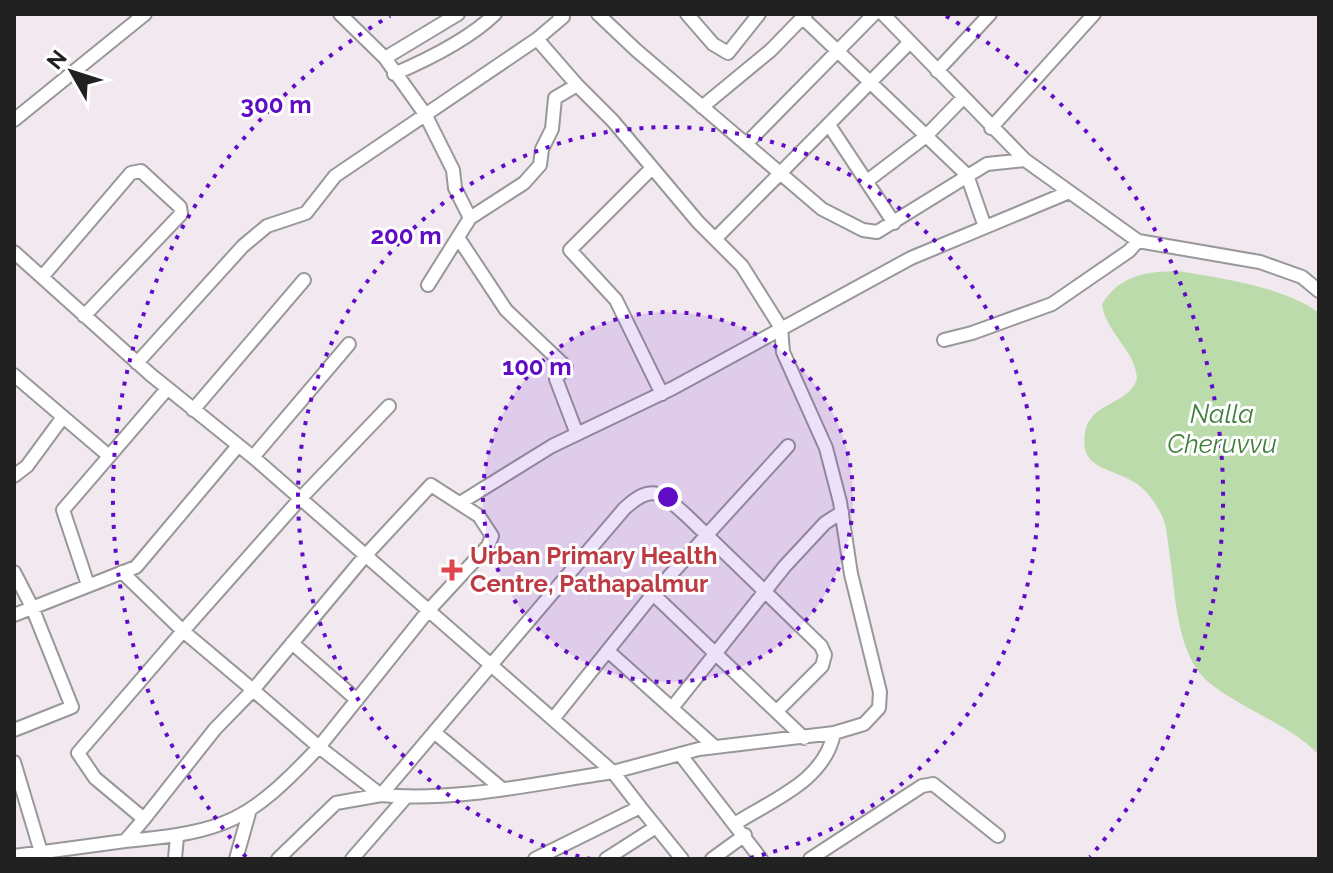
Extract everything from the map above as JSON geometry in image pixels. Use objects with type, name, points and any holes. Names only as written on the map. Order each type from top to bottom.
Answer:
[{"type":"street","points":[[14,120],[145,14]]},
{"type":"street","points":[[340,14],[385,58],[425,114],[453,170],[455,188],[470,218]]},
{"type":"street","points":[[385,58],[458,14]]},
{"type":"street","points":[[394,74],[424,61],[478,30],[495,14]]},
{"type":"street","points":[[598,14],[822,209],[863,230],[877,232],[894,223],[987,164],[1025,160]]},
{"type":"street","points":[[687,14],[713,44],[728,53],[759,14]]},
{"type":"street","points":[[746,144],[874,14]]},
{"type":"street","points":[[902,14],[887,19],[991,128],[1067,193],[1138,241],[1260,262],[1302,277],[1319,291]]},
{"type":"street","points":[[937,71],[990,14]]},
{"type":"street","points":[[991,128],[1094,14]]},
{"type":"street","points":[[137,363],[243,246],[267,226],[306,213],[335,176],[537,39],[563,15]]},
{"type":"street","points":[[702,107],[747,71],[804,16],[836,51],[967,175],[985,227]]},
{"type":"street","points":[[278,859],[336,803],[381,795],[406,797],[501,788],[613,772],[715,747],[834,733],[864,724],[879,708],[880,692],[845,545],[842,512],[819,425],[783,352],[781,328],[742,266],[651,169],[613,121],[537,39]]},
{"type":"street","points":[[715,239],[909,43]]},
{"type":"street","points":[[428,285],[470,218],[524,183],[540,165],[542,149],[552,129],[555,98],[577,85]]},
{"type":"street","points":[[867,181],[925,137],[962,99]]},
{"type":"street","points":[[829,125],[894,223]]},
{"type":"street","points":[[651,169],[570,250],[616,300],[662,394]]},
{"type":"street","points":[[42,277],[131,173],[141,171],[180,207],[181,214],[84,316]]},
{"type":"street","points":[[460,503],[513,468],[662,394],[911,258],[1067,193]]},
{"type":"street","points":[[459,239],[506,310],[566,367],[556,379],[577,434]]},
{"type":"street","points":[[944,340],[1052,304],[1129,251],[1138,241]]},
{"type":"street","points":[[14,252],[137,363],[253,457],[613,772],[676,857]]},
{"type":"street","points":[[193,410],[304,280]]},
{"type":"street","points":[[253,457],[349,344]]},
{"type":"street","points":[[14,375],[109,456]]},
{"type":"street","points":[[88,585],[63,510],[167,389]]},
{"type":"street","points":[[144,819],[95,778],[78,753],[299,500],[389,406]]},
{"type":"street","points":[[14,476],[27,466],[63,417]]},
{"type":"street","points":[[553,719],[653,594],[788,446]]},
{"type":"street","points":[[14,615],[136,567],[237,447]]},
{"type":"street","points":[[14,856],[39,856],[125,841],[177,836],[214,828],[249,813],[319,747],[428,611],[488,546],[492,536],[479,516],[431,485],[365,556],[253,690],[215,729],[125,841]]},
{"type":"street","points":[[381,795],[639,496],[650,492],[664,496],[821,646],[825,655],[822,666],[777,711]]},
{"type":"street","points":[[672,708],[812,536],[842,512]]},
{"type":"street","points":[[14,572],[32,607],[72,707],[14,730]]},
{"type":"street","points":[[122,572],[183,631],[319,747],[381,795]]},
{"type":"street","points":[[653,594],[804,738]]},
{"type":"street","points":[[292,643],[357,700]]},
{"type":"street","points":[[608,651],[715,747]]},
{"type":"street","points":[[434,732],[501,788]]},
{"type":"street","points":[[736,823],[816,773],[830,754],[834,733]]},
{"type":"street","points":[[680,754],[761,859]]},
{"type":"street","points":[[14,762],[39,856]]},
{"type":"street","points":[[810,859],[922,786],[933,784],[998,836]]},
{"type":"street","points":[[352,859],[406,797]]},
{"type":"street","points":[[535,859],[640,807]]},
{"type":"street","points":[[236,859],[249,813]]},
{"type":"street","points":[[606,859],[656,827]]},
{"type":"street","points":[[712,859],[745,835]]},
{"type":"street","points":[[175,859],[177,836]]},
{"type":"water","name":"Nalla Cheruvvu","points":[[1178,271],[1271,290],[1319,313],[1319,755],[1289,731],[1219,690],[1196,668],[1180,626],[1161,514],[1150,496],[1138,485],[1092,461],[1084,445],[1088,423],[1094,415],[1126,394],[1137,379],[1132,359],[1109,324],[1102,304],[1117,286],[1135,277]]},
{"type":"place","name":"Urban Primary Health Centre, Pathapalmur","points":[[452,570]]}]
